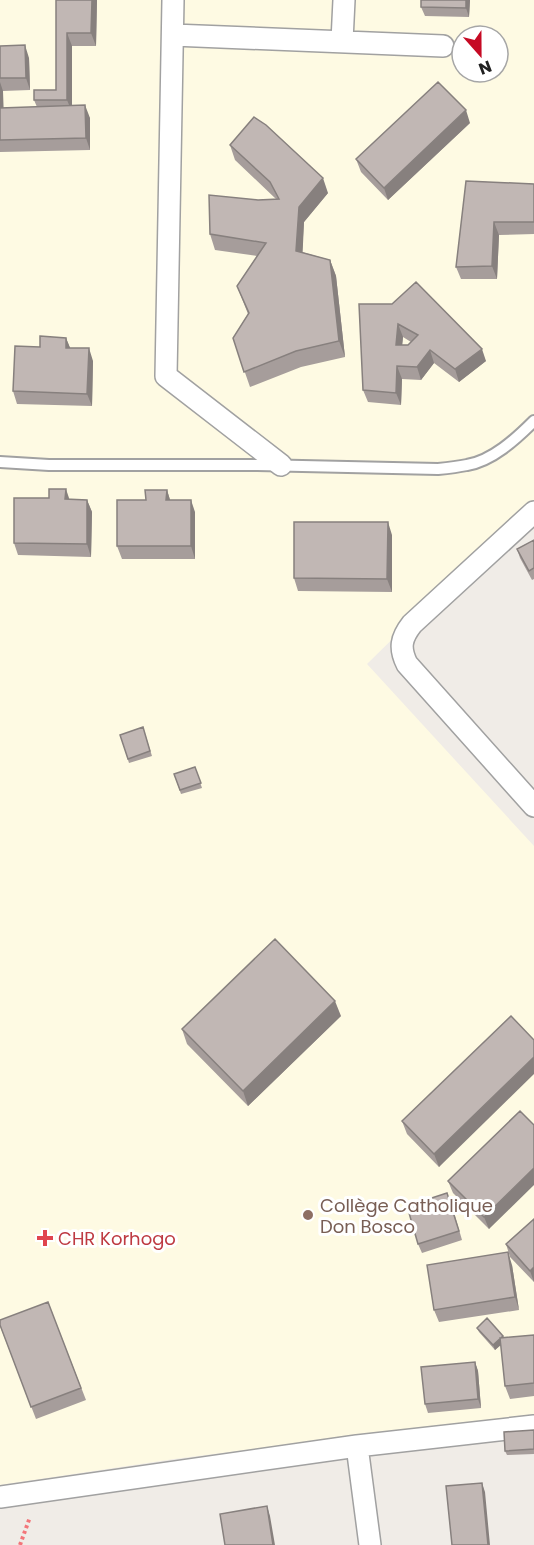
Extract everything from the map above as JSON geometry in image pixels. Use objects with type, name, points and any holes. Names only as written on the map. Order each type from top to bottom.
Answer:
[{"type":"street","points":[[173,0],[166,376],[281,465]]},
{"type":"street","points":[[342,41],[344,0]]},
{"type":"street","points":[[172,35],[443,46]]},
{"type":"street","points":[[534,512],[412,624],[401,643],[407,664],[534,806]]},
{"type":"street","points":[[0,1497],[357,1446],[534,1426]]},
{"type":"street","points":[[357,1446],[370,1545]]},
{"type":"lane","points":[[0,462],[49,465],[281,465],[438,469],[468,465],[483,460],[519,436],[534,421]]},
{"type":"path","points":[[20,1545],[38,1493]]},
{"type":"shaded area","points":[[0,0],[534,0],[534,500],[367,664],[534,846],[534,1414],[174,1459],[0,1485]]},
{"type":"building","points":[[56,0],[92,0],[91,33],[67,33],[67,100],[34,100],[34,90],[56,90]]},
{"type":"building","points":[[421,0],[466,0],[466,8],[421,7]]},
{"type":"building","points":[[25,45],[26,78],[0,78],[0,46]]},
{"type":"building","points":[[438,82],[466,110],[384,188],[356,159]]},
{"type":"building","points":[[85,105],[86,138],[0,140],[0,108]]},
{"type":"building","points":[[254,117],[266,125],[323,178],[299,207],[296,251],[330,260],[339,341],[296,351],[244,372],[233,338],[249,313],[237,286],[266,243],[210,234],[209,195],[258,200],[279,199],[270,182],[230,145]]},
{"type":"building","points":[[466,181],[534,184],[534,222],[494,222],[492,266],[456,267]]},
{"type":"building","points":[[416,282],[482,349],[455,369],[430,350],[417,367],[397,366],[396,393],[363,390],[359,304],[392,304]],"holes":[[[398,324],[418,335],[408,345],[396,345]]]},
{"type":"building","points":[[40,336],[66,338],[66,348],[89,348],[87,394],[13,391],[15,346],[40,347]]},
{"type":"building","points":[[49,489],[66,489],[65,499],[87,500],[87,544],[14,543],[14,498],[49,498]]},
{"type":"building","points":[[145,490],[167,490],[166,500],[191,500],[191,546],[117,546],[117,500],[146,500]]},
{"type":"building","points":[[294,522],[388,522],[387,579],[294,578]]},
{"type":"building","points":[[534,540],[534,568],[529,571],[517,549]]},
{"type":"building","points":[[143,727],[150,751],[128,759],[120,735]]},
{"type":"building","points":[[195,767],[201,783],[180,790],[174,774]]},
{"type":"building","points":[[275,939],[335,1001],[243,1091],[182,1029]]},
{"type":"building","points":[[511,1016],[534,1040],[534,1057],[434,1154],[402,1121]]},
{"type":"building","points":[[520,1111],[534,1125],[534,1168],[484,1217],[448,1181]]},
{"type":"building","points":[[447,1193],[459,1231],[418,1244],[407,1206]]},
{"type":"building","points":[[534,1219],[534,1267],[530,1271],[506,1244]]},
{"type":"building","points":[[508,1252],[515,1297],[434,1310],[427,1265]]},
{"type":"building","points":[[48,1302],[81,1388],[31,1407],[0,1320]]},
{"type":"building","points":[[487,1318],[503,1336],[493,1345],[477,1328]]},
{"type":"building","points":[[534,1335],[534,1383],[505,1386],[500,1338]]},
{"type":"building","points":[[475,1362],[478,1399],[425,1404],[421,1367]]},
{"type":"building","points":[[534,1430],[534,1449],[505,1451],[504,1432]]},
{"type":"building","points":[[482,1483],[488,1545],[452,1545],[446,1486]]},
{"type":"building","points":[[267,1506],[273,1545],[225,1545],[220,1514]]},
{"type":"place","name":"Collège Catholique Don Bosco","points":[[308,1215]]},
{"type":"place","name":"CHR Korhogo","points":[[45,1238]]}]
